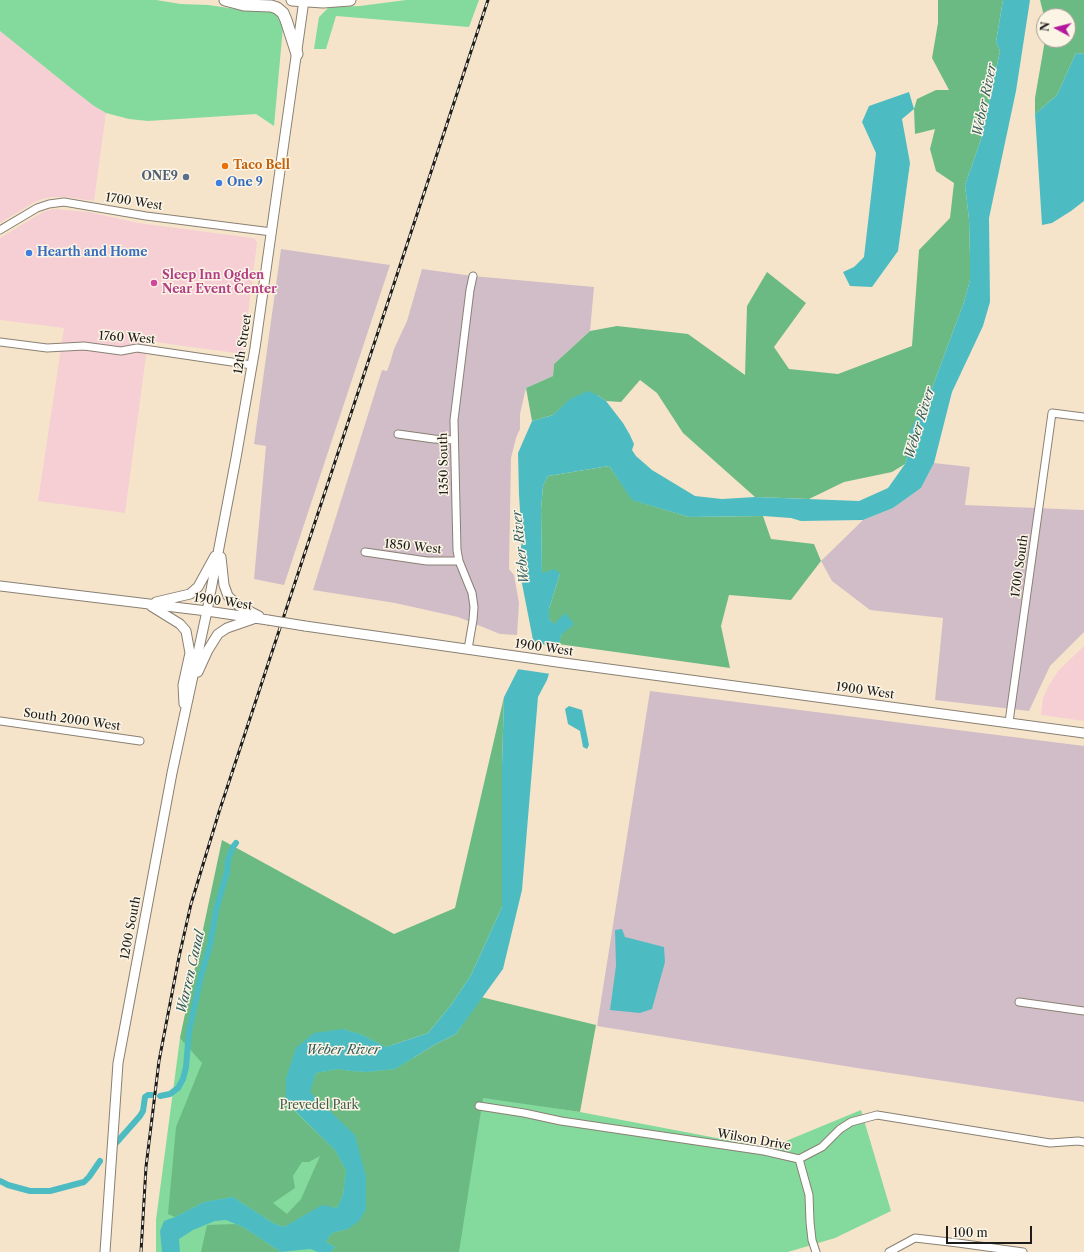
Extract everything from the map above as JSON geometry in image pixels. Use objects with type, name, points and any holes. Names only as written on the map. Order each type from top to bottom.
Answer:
[{"type":"highway","points":[[220,0],[251,0]]},
{"type":"highway","points":[[225,0],[244,5],[271,6],[277,8],[283,13],[297,54]]},
{"type":"highway","points":[[292,0],[323,2],[350,0]]},
{"type":"main road","name":"12th Street","points":[[208,611],[252,365],[304,1]]},
{"type":"main road","points":[[148,604],[190,594],[198,587],[220,545]]},
{"type":"main road","points":[[220,545],[224,585],[228,596],[239,606],[268,620]]},
{"type":"main road","name":"1900 West","points":[[0,586],[208,611],[564,663],[1084,732]]},
{"type":"main road","points":[[148,604],[180,624],[186,632],[190,653],[183,685],[184,717]]},
{"type":"main road","name":"1200 South","points":[[104,1252],[118,1063],[172,773],[208,611]]},
{"type":"main road","points":[[190,689],[208,650],[218,634],[227,628],[254,618]]},
{"type":"street","name":"1700 West","points":[[0,230],[37,208],[49,204],[64,202],[146,216],[272,232]]},
{"type":"street","name":"1350 South","points":[[468,649],[474,607],[472,593],[459,561],[457,550],[454,420],[473,276]]},
{"type":"street","name":"1760 West","points":[[0,342],[47,348],[84,346],[121,351],[137,348],[252,365]]},
{"type":"street","name":"1700 South","points":[[1009,722],[1052,413],[1084,417]]},
{"type":"street","points":[[398,434],[454,440]]},
{"type":"street","name":"1850 West","points":[[365,552],[427,561],[459,561]]},
{"type":"street","name":"South 2000 West","points":[[0,721],[140,741]]},
{"type":"street","points":[[1019,1002],[1084,1011]]},
{"type":"street","name":"Wilson Drive","points":[[479,1106],[524,1113],[561,1121],[764,1151],[799,1159],[822,1147],[840,1129],[851,1122],[877,1115],[1050,1143],[1084,1142]]},
{"type":"street","points":[[799,1159],[809,1195],[812,1240],[816,1252]]},
{"type":"street","points":[[889,1252],[916,1238],[1023,1252]]},
{"type":"shaded area","points":[[0,31],[72,89],[94,106],[106,113],[94,201],[65,197],[42,199],[0,223]]},
{"type":"shaded area","points":[[54,209],[89,212],[138,223],[253,238],[257,243],[243,354],[148,341],[125,513],[38,501],[64,328],[0,320],[0,238],[43,212]]},
{"type":"shaded area","points":[[281,249],[390,265],[284,585],[254,579],[266,446],[254,444]]},
{"type":"shaded area","points":[[422,269],[473,276],[594,287],[590,331],[554,364],[553,376],[526,388],[520,414],[520,429],[511,458],[509,569],[514,575],[519,603],[517,635],[500,634],[458,617],[395,603],[313,590],[382,370],[387,371],[394,349],[407,321]]},
{"type":"shaded area","points":[[934,463],[970,467],[965,505],[1084,510],[1084,632],[1050,666],[1029,711],[935,700],[943,618],[870,610],[832,581],[821,561],[863,520],[893,508],[921,488]]},
{"type":"shaded area","points":[[1084,646],[1084,721],[1041,715],[1043,698],[1049,685],[1059,670]]},
{"type":"shaded area","points":[[650,691],[1084,746],[1084,1102],[857,1068],[597,1026]]},
{"type":"green space","points":[[0,0],[156,0],[236,9],[268,9],[279,15],[283,27],[274,126],[256,114],[148,121],[129,119],[106,113],[94,106],[72,89],[0,31]]},
{"type":"green space","points":[[406,0],[479,0],[469,27],[336,16],[326,49],[314,49],[319,17],[328,8],[360,6]]},
{"type":"green space","points":[[938,0],[1003,0],[996,42],[1000,51],[981,139],[965,185],[969,219],[970,280],[964,302],[932,388],[911,431],[911,444],[905,464],[892,472],[844,482],[809,499],[755,497],[683,433],[657,393],[640,380],[621,402],[606,401],[597,395],[570,400],[553,415],[532,421],[526,388],[553,376],[554,364],[590,331],[617,326],[688,334],[745,375],[747,306],[767,272],[806,303],[774,347],[789,369],[838,374],[912,346],[919,250],[950,218],[954,183],[936,171],[930,149],[935,129],[915,134],[914,109],[917,99],[936,90],[949,90],[932,58],[938,23]]},
{"type":"green space","points":[[1040,0],[1084,0],[1084,54],[1076,53],[1057,95],[1035,114],[1035,98],[1044,48],[1076,48],[1076,8],[1042,8]]},
{"type":"green space","points":[[609,466],[633,500],[689,517],[763,516],[771,539],[814,544],[821,561],[791,600],[729,595],[721,626],[730,668],[558,644],[562,634],[549,619],[549,609],[560,574],[542,573],[541,509],[543,486],[548,476]]},
{"type":"green space","points":[[504,697],[502,765],[502,907],[471,975],[451,1005],[428,1033],[386,1047],[360,1034],[343,1029],[286,1103],[335,1150],[346,1170],[343,1195],[337,1208],[322,1206],[284,1227],[273,1223],[233,1197],[204,1202],[175,1217],[168,1214],[176,1127],[202,1063],[180,1038],[222,840],[394,934],[455,908]],"holes":[[[320,1156],[301,1199],[287,1214],[273,1203],[295,1188],[293,1176],[302,1162],[309,1162]]]},
{"type":"green space","name":"Prevedel Park","points":[[202,936],[483,1097],[580,1112],[769,1148],[861,1110],[891,1211],[835,1238],[788,1252],[156,1252],[156,1220],[180,1038]]},
{"type":"green space","points":[[481,997],[596,1025],[580,1112],[483,1098],[459,1252],[331,1252],[335,1247],[326,1242],[332,1233],[348,1229],[366,1209],[309,1092],[316,1073],[338,1069],[367,1072],[395,1069],[436,1044],[456,1034]]},
{"type":"green space","points":[[235,1224],[243,1227],[281,1252],[201,1252],[207,1225]]},
{"type":"water","name":"Weber River","points":[[1003,0],[1030,0],[1016,91],[989,218],[990,302],[983,326],[952,392],[934,463],[921,488],[893,508],[863,520],[801,521],[791,518],[763,516],[689,517],[632,500],[609,466],[548,476],[543,486],[541,509],[542,573],[555,569],[560,574],[549,609],[549,619],[554,624],[565,613],[574,624],[562,634],[547,680],[538,697],[522,890],[503,969],[456,1034],[436,1044],[395,1069],[367,1072],[338,1069],[316,1073],[310,1092],[355,1135],[366,1176],[366,1209],[360,1220],[348,1229],[332,1233],[326,1242],[335,1247],[331,1252],[318,1252],[310,1249],[281,1252],[243,1227],[226,1220],[215,1221],[193,1230],[179,1239],[180,1252],[162,1252],[160,1231],[164,1221],[204,1202],[233,1197],[273,1223],[284,1227],[322,1205],[337,1208],[343,1195],[346,1170],[335,1150],[286,1102],[286,1078],[296,1048],[314,1033],[343,1029],[360,1034],[386,1047],[428,1033],[451,1005],[471,975],[502,907],[502,765],[504,697],[533,640],[518,563],[522,541],[518,453],[532,421],[553,415],[570,399],[588,391],[597,395],[606,401],[623,423],[634,444],[632,450],[636,456],[652,470],[695,496],[722,499],[755,497],[859,501],[888,488],[905,464],[911,444],[910,431],[932,388],[964,302],[970,280],[969,219],[965,185],[981,139],[1000,51],[996,42]]},
{"type":"water","points":[[1076,53],[1084,54],[1084,201],[1052,223],[1042,225],[1035,114],[1057,95]]},
{"type":"water","points":[[909,92],[914,109],[902,119],[910,163],[898,251],[872,287],[850,286],[843,272],[854,267],[864,257],[876,153],[862,122],[869,106]]},
{"type":"water","points":[[569,706],[582,710],[589,745],[587,749],[583,747],[580,731],[568,724],[565,709]]},
{"type":"water","points":[[622,929],[625,937],[664,947],[665,962],[652,1009],[640,1013],[610,1010],[616,966],[615,930]]},
{"type":"pier","points":[[530,642],[559,647],[551,674],[517,669]]},
{"type":"waterway","name":"Warren Canal","points":[[160,1096],[170,1094],[178,1088],[183,1079],[186,1067],[189,1032],[201,976],[210,945],[216,910],[227,872],[228,860],[236,843]]},
{"type":"waterway","name":"Warren Canal","points":[[117,1142],[140,1116],[143,1111],[145,1097],[152,1095]]},
{"type":"waterway","name":"Warren Canal","points":[[0,1181],[8,1185],[30,1191],[50,1191],[84,1182],[100,1161]]},
{"type":"railway","points":[[141,1252],[146,1167],[159,1061],[191,904],[219,812],[488,0]]},
{"type":"place","name":"Taco Bell","points":[[225,166]]},
{"type":"place","name":"ONE9","points":[[186,177]]},
{"type":"place","name":"One 9","points":[[219,183]]},
{"type":"place","name":"Hearth and Home","points":[[29,253]]},
{"type":"place","name":"Sleep Inn Ogden Near Event Center","points":[[154,283]]}]
